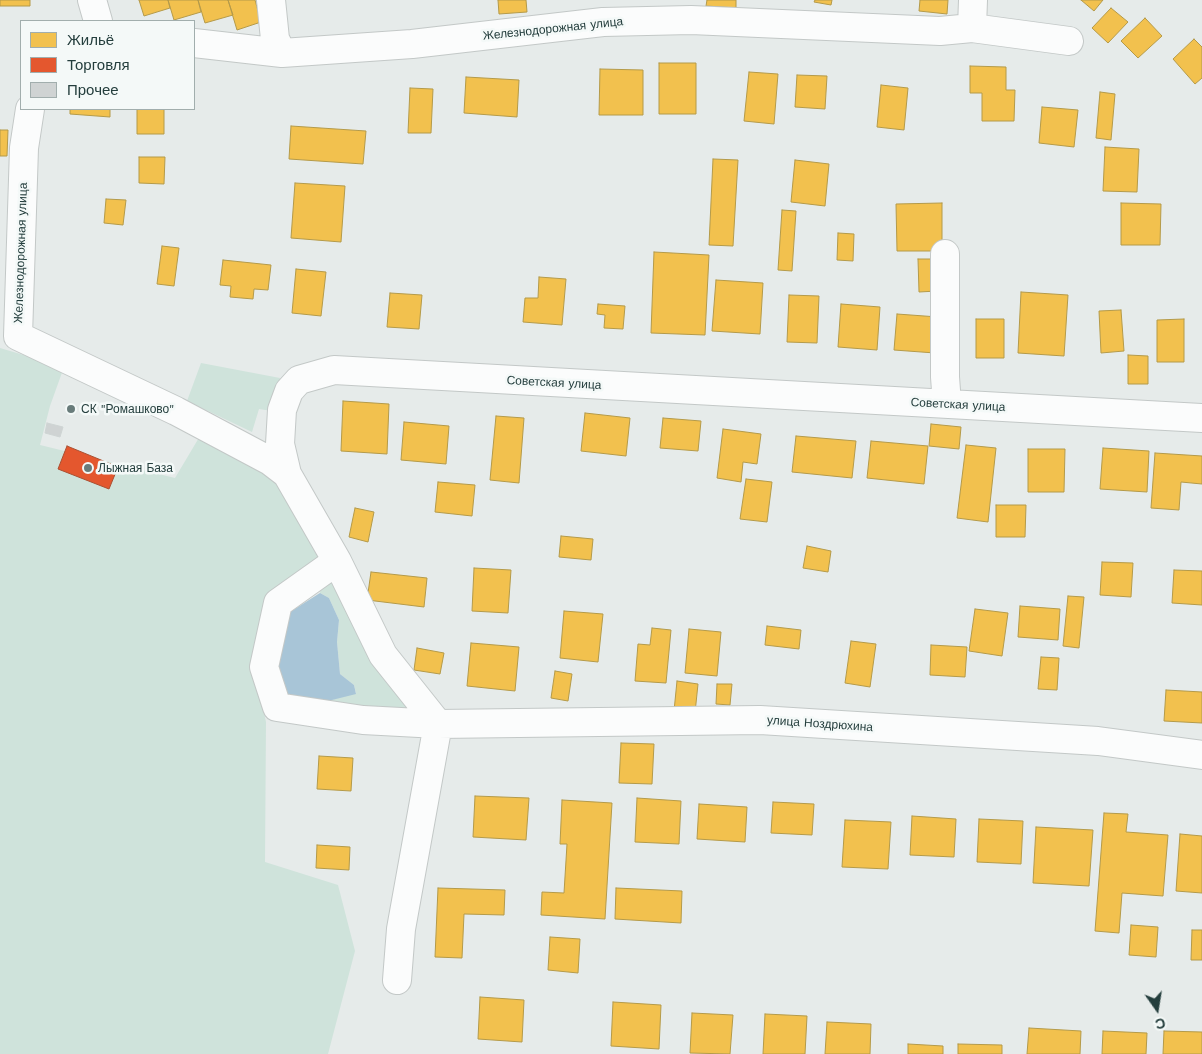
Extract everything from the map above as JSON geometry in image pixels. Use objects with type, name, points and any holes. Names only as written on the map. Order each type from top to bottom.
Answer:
[{"type":"street","points":[[92,0],[98,20]]},
{"type":"street","points":[[271,0],[275,39],[282,52]]},
{"type":"street","points":[[972,28],[973,0]]},
{"type":"street","name":"Железнодорожная улица","points":[[195,43],[282,52],[412,44],[603,22],[691,20],[940,31],[972,28],[1069,41]]},
{"type":"street","name":"Железнодорожная улица","points":[[30,110],[24,148],[9,334],[176,411],[270,460],[287,474]]},
{"type":"street","points":[[946,254],[945,377],[947,404]]},
{"type":"street","name":"Советская улица","points":[[438,724],[383,656],[337,561],[287,474],[280,444],[282,410],[288,391],[299,380],[334,370],[1202,418]]},
{"type":"street","name":"улица Ноздрюхина","points":[[337,561],[278,603],[264,667],[277,707],[363,720],[438,724],[760,720],[1098,741],[1202,755]]},
{"type":"street","points":[[397,980],[401,929],[438,724]]},
{"type":"green space","points":[[0,348],[64,367],[50,406],[40,445],[175,478],[200,436],[285,485],[324,556],[254,667],[266,722],[265,862],[338,885],[355,951],[328,1054],[0,1054]]},
{"type":"green space","points":[[201,363],[280,378],[272,411],[259,409],[252,432],[187,401]]},
{"type":"green space","points":[[335,575],[426,714],[320,703],[356,693],[354,685],[340,674],[337,642],[339,620],[329,598],[320,593],[320,584]]},
{"type":"water","points":[[320,593],[329,598],[339,620],[337,642],[340,674],[354,685],[356,694],[320,703],[294,701],[277,691],[276,636],[290,612]]},
{"type":"building: Жильё","points":[[0,0],[30,0],[30,6],[0,6]]},
{"type":"building: Жильё","points":[[139,0],[168,0],[170,8],[144,16]]},
{"type":"building: Жильё","points":[[168,0],[198,0],[201,12],[174,20]]},
{"type":"building: Жильё","points":[[198,0],[228,0],[233,15],[205,23]]},
{"type":"building: Жильё","points":[[228,0],[255,0],[261,22],[237,30]]},
{"type":"building: Жильё","points":[[498,0],[526,0],[527,12],[499,14]]},
{"type":"building: Жильё","points":[[707,0],[736,0],[736,8],[706,6]]},
{"type":"building: Жильё","points":[[815,0],[832,0],[831,5],[814,2]]},
{"type":"building: Жильё","points":[[920,0],[948,0],[947,14],[919,11]]},
{"type":"building: Жильё","points":[[1081,0],[1103,0],[1094,11]]},
{"type":"building: Жильё","points":[[1111,8],[1128,22],[1108,43],[1092,28]]},
{"type":"building: Жильё","points":[[1145,18],[1162,36],[1138,58],[1121,41]]},
{"type":"building: Жильё","points":[[1194,39],[1202,47],[1202,78],[1195,84],[1173,59]]},
{"type":"building: Жильё","points":[[659,63],[696,63],[696,114],[659,114]]},
{"type":"building: Жильё","points":[[970,66],[1006,67],[1006,90],[1015,90],[1014,121],[982,121],[982,93],[970,93]]},
{"type":"building: Жильё","points":[[600,69],[643,70],[643,115],[599,115]]},
{"type":"building: Жильё","points":[[749,72],[778,74],[774,124],[744,121]]},
{"type":"building: Жильё","points":[[797,75],[827,76],[825,109],[795,107]]},
{"type":"building: Жильё","points":[[466,77],[519,80],[517,117],[464,113]]},
{"type":"building: Жильё","points":[[881,85],[908,88],[904,130],[877,127]]},
{"type":"building: Жильё","points":[[410,88],[433,89],[431,133],[408,133]]},
{"type":"building: Жильё","points":[[1100,92],[1115,94],[1111,140],[1096,138]]},
{"type":"building: Жильё","points":[[1042,107],[1078,110],[1074,147],[1039,143]]},
{"type":"building: Жильё","points":[[70,110],[110,110],[110,117],[70,114]]},
{"type":"building: Жильё","points":[[137,110],[164,110],[164,134],[137,134]]},
{"type":"building: Жильё","points":[[291,126],[366,131],[363,164],[289,159]]},
{"type":"building: Жильё","points":[[0,130],[8,130],[7,156],[0,156]]},
{"type":"building: Жильё","points":[[1105,147],[1139,149],[1137,192],[1103,191]]},
{"type":"building: Жильё","points":[[139,157],[165,157],[164,184],[139,183]]},
{"type":"building: Жильё","points":[[713,159],[738,160],[733,246],[709,245]]},
{"type":"building: Жильё","points":[[795,160],[829,164],[825,206],[791,202]]},
{"type":"building: Жильё","points":[[295,183],[345,186],[341,242],[291,238]]},
{"type":"building: Жильё","points":[[106,199],[126,200],[123,225],[104,223]]},
{"type":"building: Жильё","points":[[942,203],[942,251],[897,251],[896,204]]},
{"type":"building: Жильё","points":[[1121,203],[1161,204],[1160,245],[1121,245]]},
{"type":"building: Жильё","points":[[782,210],[796,211],[792,271],[778,270]]},
{"type":"building: Жильё","points":[[838,233],[854,234],[853,261],[837,260]]},
{"type":"building: Жильё","points":[[162,246],[179,248],[174,286],[157,284]]},
{"type":"building: Жильё","points":[[654,252],[709,255],[705,335],[651,333]]},
{"type":"building: Жильё","points":[[918,259],[936,259],[937,291],[919,292]]},
{"type":"building: Жильё","points":[[223,260],[271,265],[268,290],[254,289],[253,299],[230,297],[231,286],[220,285]]},
{"type":"building: Жильё","points":[[296,269],[326,272],[321,316],[292,313]]},
{"type":"building: Жильё","points":[[539,277],[566,279],[562,325],[523,322],[525,298],[538,298]]},
{"type":"building: Жильё","points":[[716,280],[763,283],[760,334],[712,331]]},
{"type":"building: Жильё","points":[[1021,292],[1068,295],[1064,356],[1018,353]]},
{"type":"building: Жильё","points":[[390,293],[422,295],[419,329],[387,327]]},
{"type":"building: Жильё","points":[[789,295],[819,296],[817,343],[787,342]]},
{"type":"building: Жильё","points":[[598,304],[625,306],[623,329],[604,328],[605,315],[597,314]]},
{"type":"building: Жильё","points":[[841,304],[880,307],[877,350],[838,347]]},
{"type":"building: Жильё","points":[[1121,310],[1124,351],[1101,353],[1099,311]]},
{"type":"building: Жильё","points":[[897,314],[938,317],[935,353],[894,350]]},
{"type":"building: Жильё","points":[[976,319],[1004,319],[1004,358],[976,358]]},
{"type":"building: Жильё","points":[[1184,319],[1184,362],[1157,362],[1157,320]]},
{"type":"building: Жильё","points":[[1128,355],[1148,356],[1148,384],[1128,384]]},
{"type":"building: Жильё","points":[[343,401],[389,404],[387,454],[341,451]]},
{"type":"building: Жильё","points":[[585,413],[630,418],[626,456],[581,451]]},
{"type":"building: Жильё","points":[[496,416],[524,418],[519,483],[490,480]]},
{"type":"building: Жильё","points":[[663,418],[701,421],[698,451],[660,448]]},
{"type":"building: Жильё","points":[[404,422],[449,426],[446,464],[401,460]]},
{"type":"building: Жильё","points":[[931,424],[961,427],[959,449],[929,446]]},
{"type":"building: Жильё","points":[[723,429],[761,434],[757,464],[743,462],[741,482],[717,478]]},
{"type":"building: Жильё","points":[[796,436],[856,441],[852,478],[792,472]]},
{"type":"building: Жильё","points":[[871,441],[928,446],[924,484],[867,478]]},
{"type":"building: Жильё","points":[[966,445],[996,448],[988,522],[957,518]]},
{"type":"building: Жильё","points":[[1103,448],[1149,451],[1147,492],[1100,489]]},
{"type":"building: Жильё","points":[[1028,449],[1065,449],[1064,492],[1028,492]]},
{"type":"building: Жильё","points":[[1155,453],[1202,456],[1202,484],[1181,482],[1179,510],[1151,508]]},
{"type":"building: Жильё","points":[[746,479],[772,482],[767,522],[740,519]]},
{"type":"building: Жильё","points":[[438,482],[475,485],[472,516],[435,512]]},
{"type":"building: Жильё","points":[[996,505],[1026,505],[1025,537],[996,537]]},
{"type":"building: Жильё","points":[[355,508],[374,512],[368,542],[349,537]]},
{"type":"building: Жильё","points":[[561,536],[593,539],[591,560],[559,557]]},
{"type":"building: Жильё","points":[[807,546],[831,551],[828,572],[803,568]]},
{"type":"building: Жильё","points":[[1102,562],[1133,563],[1131,597],[1100,595]]},
{"type":"building: Жильё","points":[[474,568],[511,570],[508,613],[472,611]]},
{"type":"building: Жильё","points":[[1174,570],[1202,571],[1202,605],[1172,603]]},
{"type":"building: Жильё","points":[[371,572],[427,578],[424,607],[367,600]]},
{"type":"building: Жильё","points":[[1068,596],[1084,597],[1079,648],[1063,646]]},
{"type":"building: Жильё","points":[[1020,606],[1060,609],[1058,640],[1018,637]]},
{"type":"building: Жильё","points":[[975,609],[1008,613],[1002,656],[969,651]]},
{"type":"building: Жильё","points":[[564,611],[603,614],[598,662],[560,658]]},
{"type":"building: Жильё","points":[[767,626],[801,630],[799,649],[765,645]]},
{"type":"building: Жильё","points":[[652,628],[671,630],[666,683],[635,681],[638,644],[650,645]]},
{"type":"building: Жильё","points":[[689,629],[721,632],[717,676],[685,673]]},
{"type":"building: Жильё","points":[[851,641],[876,644],[870,687],[845,683]]},
{"type":"building: Жильё","points":[[471,643],[519,647],[515,691],[467,686]]},
{"type":"building: Жильё","points":[[931,645],[967,647],[965,677],[930,675]]},
{"type":"building: Жильё","points":[[417,648],[444,653],[440,674],[414,670]]},
{"type":"building: Жильё","points":[[1041,657],[1059,658],[1057,690],[1038,689]]},
{"type":"building: Жильё","points":[[555,671],[572,674],[568,701],[551,698]]},
{"type":"building: Жильё","points":[[677,681],[698,684],[695,713],[674,711]]},
{"type":"building: Жильё","points":[[717,684],[732,684],[730,705],[716,704]]},
{"type":"building: Жильё","points":[[1166,690],[1202,692],[1202,723],[1164,721]]},
{"type":"building: Жильё","points":[[621,743],[654,744],[652,784],[619,783]]},
{"type":"building: Жильё","points":[[319,756],[353,758],[351,791],[317,789]]},
{"type":"building: Жильё","points":[[475,796],[529,798],[526,840],[473,837]]},
{"type":"building: Жильё","points":[[637,798],[681,801],[679,844],[635,842]]},
{"type":"building: Жильё","points":[[562,800],[612,803],[605,919],[541,915],[542,892],[564,893],[567,844],[560,844]]},
{"type":"building: Жильё","points":[[773,802],[814,804],[812,835],[771,833]]},
{"type":"building: Жильё","points":[[699,804],[747,807],[745,842],[697,839]]},
{"type":"building: Жильё","points":[[1104,813],[1128,814],[1126,832],[1168,835],[1163,896],[1122,893],[1119,933],[1095,931]]},
{"type":"building: Жильё","points":[[912,816],[956,819],[954,857],[910,855]]},
{"type":"building: Жильё","points":[[979,819],[1023,821],[1021,864],[977,862]]},
{"type":"building: Жильё","points":[[845,820],[891,822],[888,869],[842,867]]},
{"type":"building: Жильё","points":[[1036,827],[1093,830],[1089,886],[1033,883]]},
{"type":"building: Жильё","points":[[1180,834],[1202,836],[1202,893],[1176,891]]},
{"type":"building: Жильё","points":[[317,845],[350,847],[349,870],[316,868]]},
{"type":"building: Жильё","points":[[438,888],[505,890],[504,915],[464,914],[462,958],[435,957]]},
{"type":"building: Жильё","points":[[616,888],[682,891],[681,923],[615,919]]},
{"type":"building: Жильё","points":[[1131,925],[1158,927],[1156,957],[1129,955]]},
{"type":"building: Жильё","points":[[1192,930],[1202,930],[1202,960],[1191,960]]},
{"type":"building: Жильё","points":[[550,937],[580,939],[578,973],[548,970]]},
{"type":"building: Жильё","points":[[480,997],[524,1000],[522,1042],[478,1039]]},
{"type":"building: Жильё","points":[[613,1002],[661,1005],[659,1049],[611,1046]]},
{"type":"building: Жильё","points":[[692,1013],[733,1015],[730,1054],[690,1053]]},
{"type":"building: Жильё","points":[[765,1014],[807,1016],[805,1054],[763,1054]]},
{"type":"building: Жильё","points":[[827,1022],[871,1024],[870,1054],[825,1054]]},
{"type":"building: Жильё","points":[[1029,1028],[1081,1031],[1080,1054],[1027,1054]]},
{"type":"building: Жильё","points":[[1103,1031],[1147,1033],[1146,1054],[1102,1054]]},
{"type":"building: Жильё","points":[[1164,1031],[1202,1032],[1202,1054],[1163,1054]]},
{"type":"building: Жильё","points":[[908,1044],[943,1046],[943,1054],[908,1054]]},
{"type":"building: Жильё","points":[[958,1044],[1002,1045],[1002,1054],[958,1054]]},
{"type":"building: Торговля","name":"Лыжная База","points":[[67,446],[118,467],[109,489],[58,469]]},
{"type":"building: Прочее","points":[[47,423],[63,427],[60,437],[45,433]]},
{"type":"place","name":"СК \"Ромашково\"","points":[[71,409]]},
{"type":"place","name":"Лыжная База","points":[[88,468]]}]
